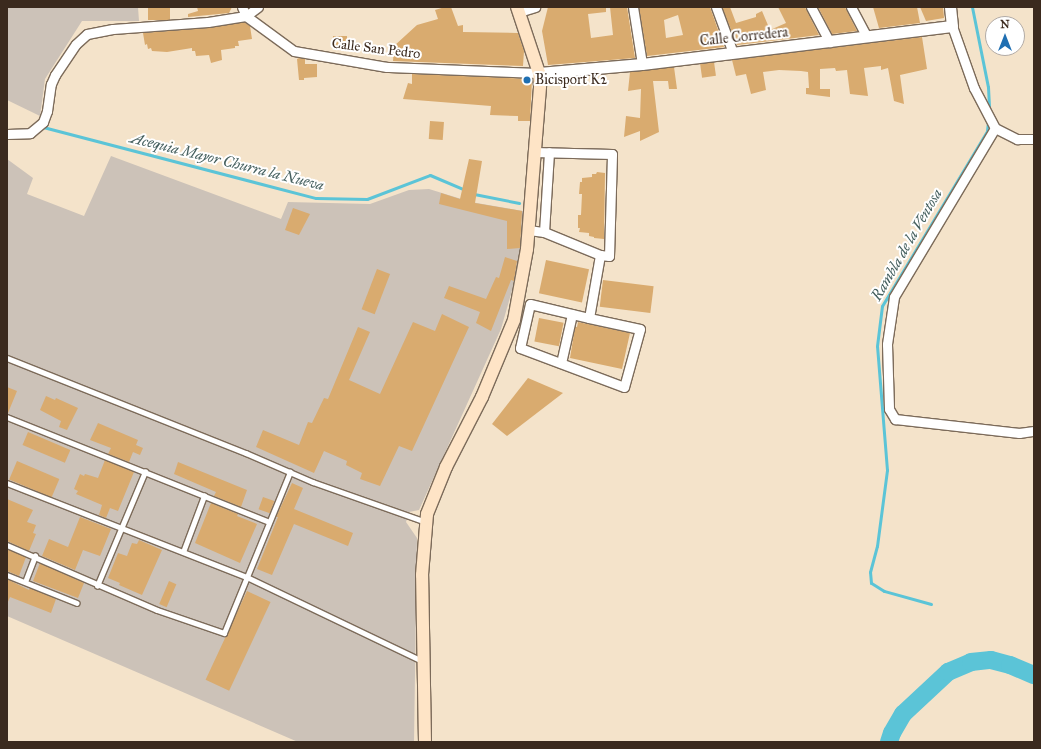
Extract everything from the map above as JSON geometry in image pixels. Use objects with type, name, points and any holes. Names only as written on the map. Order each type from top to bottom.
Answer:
[{"type":"main road","points":[[425,742],[422,575],[427,514],[446,468],[482,397],[514,320],[527,249],[540,86],[539,73],[518,9]]},
{"type":"street","points":[[242,7],[246,16]]},
{"type":"street","points":[[7,134],[30,134],[43,122],[47,111],[51,84],[76,44],[87,34],[112,29],[208,22],[246,16],[258,7]]},
{"type":"street","points":[[518,9],[535,7]]},
{"type":"street","points":[[633,7],[642,64]]},
{"type":"street","points":[[716,7],[733,53]]},
{"type":"street","points":[[811,7],[830,42]]},
{"type":"street","points":[[851,7],[867,37]]},
{"type":"street","points":[[950,7],[952,26],[974,88],[995,128],[1017,139],[1034,139]]},
{"type":"street","name":"Calle San Pedro","points":[[246,16],[294,51],[387,67],[539,73]]},
{"type":"street","name":"Calle Corredera","points":[[539,73],[642,64],[952,26]]},
{"type":"street","points":[[995,128],[894,297],[887,344],[889,409],[895,419],[1019,433],[1034,431]]},
{"type":"street","points":[[534,152],[612,154],[604,255],[589,318]]},
{"type":"street","points":[[544,232],[549,152]]},
{"type":"street","points":[[529,230],[544,232],[604,255]]},
{"type":"street","points":[[530,304],[589,318],[640,329],[624,387],[520,348],[530,304]]},
{"type":"street","points":[[561,364],[572,314]]},
{"type":"lane","points":[[7,358],[246,453],[328,488],[426,522]]},
{"type":"lane","points":[[7,417],[269,522]]},
{"type":"lane","points":[[97,586],[145,472]]},
{"type":"lane","points":[[7,545],[35,556],[97,586],[157,610],[224,633],[290,472]]},
{"type":"lane","points":[[7,483],[247,577],[424,662]]},
{"type":"lane","points":[[183,552],[204,496]]},
{"type":"lane","points":[[25,582],[35,556]]},
{"type":"lane","points":[[7,575],[77,604]]},
{"type":"shaded area","points":[[7,7],[138,7],[139,21],[82,21],[45,79],[40,116],[7,100]]},
{"type":"shaded area","points":[[111,156],[281,219],[288,202],[370,204],[409,190],[429,189],[471,202],[523,211],[521,259],[501,329],[419,510],[409,512],[406,522],[417,538],[414,742],[298,742],[7,616],[7,159],[33,178],[27,194],[84,216]]},
{"type":"building","points":[[148,7],[170,7],[170,20],[148,20]]},
{"type":"building","points":[[197,7],[232,7],[229,13],[188,17],[188,14],[198,11]]},
{"type":"building","points":[[451,7],[458,26],[463,25],[463,32],[518,33],[524,51],[523,66],[393,61],[394,46],[417,25],[438,19],[435,10]]},
{"type":"building","points":[[548,7],[606,7],[606,12],[588,14],[591,38],[613,35],[610,7],[627,7],[635,58],[548,65],[542,31]]},
{"type":"building","points":[[639,7],[710,7],[724,47],[647,56]],"holes":[[[678,15],[683,35],[666,38],[664,20]]]},
{"type":"building","points":[[722,7],[730,7],[736,23],[756,17],[756,14],[762,11],[770,30],[786,23],[778,7],[805,7],[819,35],[737,45]]},
{"type":"building","points":[[818,7],[845,7],[857,31],[832,34]]},
{"type":"building","points":[[873,7],[917,7],[920,23],[879,28]]},
{"type":"building","points":[[920,7],[943,7],[944,18],[926,21]]},
{"type":"building","points":[[244,22],[250,26],[252,39],[238,41],[239,46],[235,46],[235,48],[221,50],[222,60],[211,63],[209,55],[196,56],[195,51],[192,51],[192,48],[167,52],[152,51],[151,48],[148,49],[147,44],[145,45],[143,33],[208,28]]},
{"type":"building","points":[[333,36],[347,36],[347,49],[333,49]]},
{"type":"building","points":[[922,37],[927,69],[900,75],[904,104],[894,101],[888,68],[881,70],[881,66],[864,68],[868,96],[850,94],[847,70],[836,71],[835,68],[820,69],[820,89],[830,89],[830,97],[806,94],[806,88],[809,88],[808,72],[779,70],[763,72],[766,90],[751,94],[746,74],[736,76],[732,60]]},
{"type":"building","points":[[297,59],[305,59],[305,64],[317,64],[317,77],[299,80]]},
{"type":"building","points":[[714,62],[716,76],[702,78],[700,64]]},
{"type":"building","points":[[674,67],[677,89],[669,89],[668,81],[653,81],[659,132],[640,141],[640,131],[624,137],[626,116],[640,118],[641,89],[628,91],[630,72]]},
{"type":"building","points":[[412,74],[532,79],[530,121],[518,121],[518,116],[490,115],[491,106],[403,99],[408,83],[412,84]]},
{"type":"building","points":[[430,121],[444,122],[443,140],[429,139]]},
{"type":"building","points":[[469,159],[482,161],[475,203],[522,211],[520,248],[507,249],[507,221],[439,204],[441,193],[460,199]]},
{"type":"building","points":[[597,172],[605,173],[604,239],[589,236],[589,233],[579,232],[580,228],[578,228],[578,215],[581,215],[582,194],[579,194],[580,182],[582,182],[582,178],[592,177],[592,174],[596,174]]},
{"type":"building","points":[[293,208],[310,214],[299,235],[285,230]]},
{"type":"building","points":[[505,257],[517,261],[514,281],[511,280],[491,331],[476,323],[480,312],[444,298],[449,286],[486,299],[496,277],[499,278]]},
{"type":"building","points":[[546,260],[589,269],[582,302],[539,293]]},
{"type":"building","points":[[377,269],[390,274],[375,314],[362,309]]},
{"type":"building","points":[[603,280],[654,286],[650,313],[600,307]]},
{"type":"building","points":[[442,314],[469,327],[412,451],[399,446],[380,486],[360,479],[362,473],[346,465],[347,461],[324,451],[314,473],[256,447],[263,430],[299,445],[308,422],[312,423],[324,398],[328,399],[358,327],[370,332],[349,380],[380,394],[413,322],[435,331]]},
{"type":"building","points":[[539,318],[564,323],[559,346],[534,342]]},
{"type":"building","points":[[578,322],[630,333],[622,369],[570,358],[575,327],[577,327]]},
{"type":"building","points":[[528,378],[563,393],[507,436],[492,424]]},
{"type":"building","points":[[7,387],[17,391],[8,413],[7,413]]},
{"type":"building","points":[[46,396],[55,400],[56,398],[78,408],[67,430],[59,427],[61,421],[40,410]]},
{"type":"building","points":[[98,423],[138,440],[136,445],[143,448],[140,455],[133,452],[129,462],[108,454],[111,448],[90,440]]},
{"type":"building","points":[[28,432],[70,450],[65,463],[23,445]]},
{"type":"building","points":[[105,460],[134,472],[118,511],[110,508],[106,518],[99,515],[102,505],[76,494],[78,491],[74,489],[80,474],[98,478]]},
{"type":"building","points":[[17,461],[59,479],[52,497],[9,479]]},
{"type":"building","points":[[178,462],[247,490],[241,507],[214,496],[216,492],[174,474]]},
{"type":"building","points":[[292,483],[303,488],[294,509],[353,533],[348,546],[294,524],[272,575],[257,569],[278,517],[276,517]]},
{"type":"building","points":[[263,497],[274,501],[270,513],[259,509]]},
{"type":"building","points":[[7,499],[33,510],[27,522],[36,525],[33,533],[36,534],[29,551],[7,541]]},
{"type":"building","points":[[211,503],[238,514],[237,516],[257,524],[240,563],[195,543]]},
{"type":"building","points":[[80,517],[111,529],[100,556],[83,550],[75,570],[42,556],[49,539],[68,547]]},
{"type":"building","points":[[139,540],[162,550],[142,595],[119,585],[120,583],[108,578],[118,553],[127,556],[132,543],[137,544]]},
{"type":"building","points":[[7,549],[26,557],[19,576],[7,571]]},
{"type":"building","points":[[40,563],[84,583],[78,598],[33,581]]},
{"type":"building","points":[[7,579],[29,590],[30,588],[56,599],[51,613],[10,597],[7,604]]},
{"type":"building","points":[[169,581],[176,584],[167,607],[159,604]]},
{"type":"building","points":[[247,591],[271,602],[229,691],[206,680]]},
{"type":"waterway","name":"Rambla de la Ventosa","points":[[972,7],[988,87],[989,109]]},
{"type":"waterway","name":"Rambla de la Ventosa","points":[[931,604],[884,591],[871,583],[870,572],[877,546],[887,470],[877,346],[882,306],[987,131],[988,121]]},
{"type":"waterway","name":"Acequia Mayor Churra la Nueva","points":[[43,127],[316,198],[367,199],[430,175],[465,190]]},
{"type":"waterway","name":"Acequia Mayor Churra la Nueva","points":[[474,194],[519,203]]},
{"type":"waterway","points":[[889,742],[892,733],[903,714],[948,672],[971,662],[991,660],[1010,665],[1034,675]]},
{"type":"place","name":"Bicisport K2","points":[[527,80]]}]
